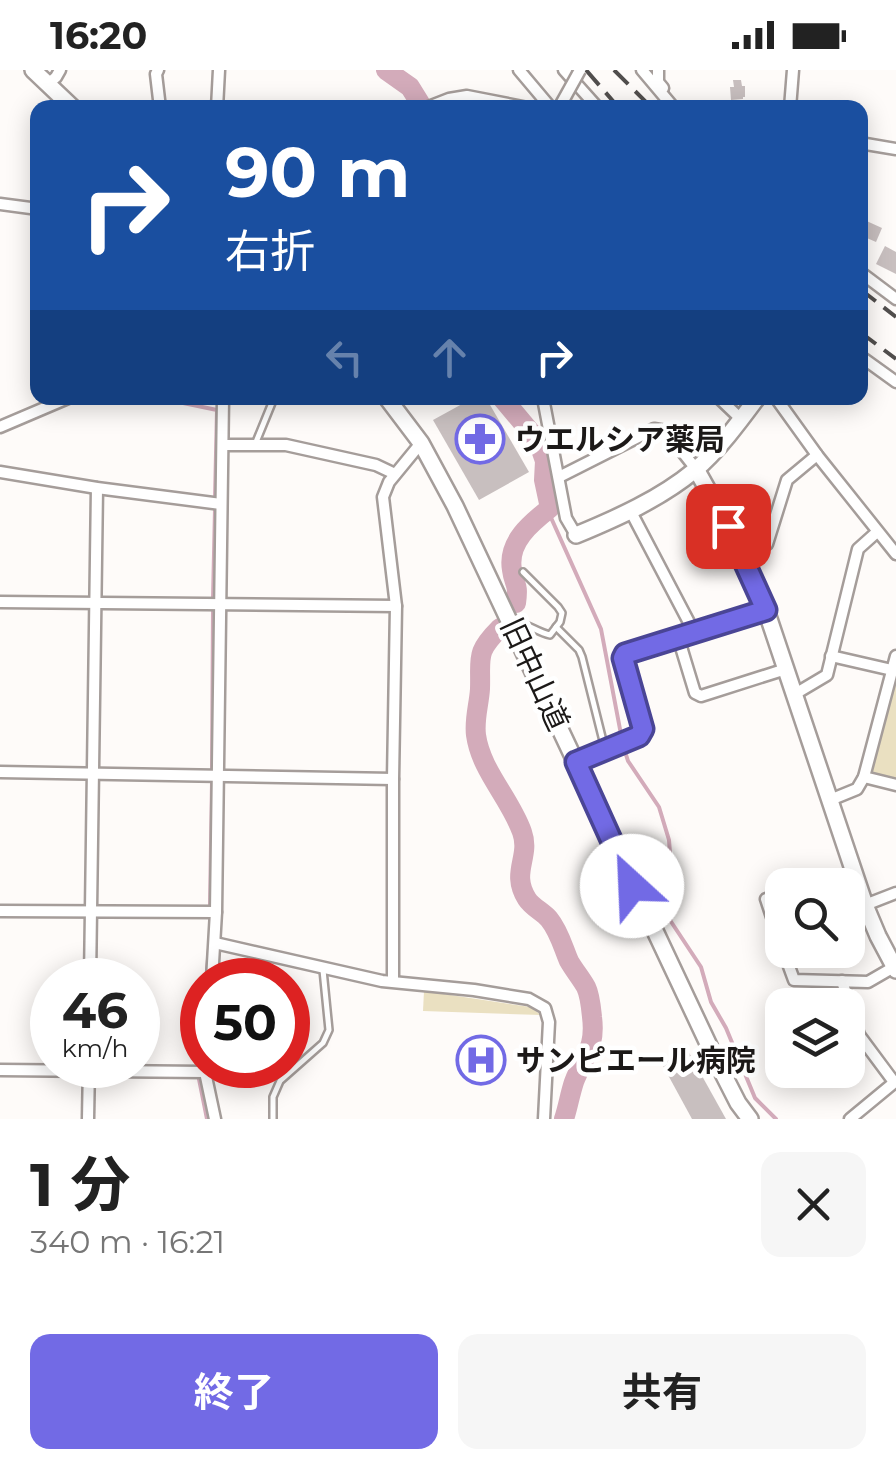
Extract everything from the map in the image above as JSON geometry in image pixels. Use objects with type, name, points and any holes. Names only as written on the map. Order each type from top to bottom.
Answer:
[{"type":"main road","points":[[33,70],[65,100]]},
{"type":"main road","name":"旧中山道","points":[[392,405],[435,467],[712,1052],[750,1119]]},
{"type":"main road","points":[[576,534],[630,510],[696,470],[752,405]]},
{"type":"main road","points":[[696,470],[744,558],[766,610],[853,868]]},
{"type":"main road","points":[[865,905],[895,968]]},
{"type":"street","points":[[48,84],[60,70]]},
{"type":"street","points":[[158,70],[159,100]]},
{"type":"street","points":[[217,100],[219,70]]},
{"type":"street","points":[[519,70],[544,100]]},
{"type":"street","points":[[564,70],[586,100]]},
{"type":"street","points":[[563,100],[580,70]]},
{"type":"street","points":[[642,70],[670,100]]},
{"type":"street","points":[[658,70],[658,82],[672,100]]},
{"type":"street","points":[[791,100],[793,70]]},
{"type":"street","points":[[446,100],[467,96],[487,100]]},
{"type":"street","points":[[868,144],[896,149]]},
{"type":"street","points":[[0,204],[30,208]]},
{"type":"street","points":[[868,278],[896,299]]},
{"type":"street","points":[[868,362],[896,382]]},
{"type":"street","points":[[0,427],[52,405]]},
{"type":"street","points":[[214,958],[222,405]]},
{"type":"street","points":[[544,405],[566,518],[576,534]]},
{"type":"street","points":[[726,405],[741,420]]},
{"type":"street","points":[[781,405],[896,554]]},
{"type":"street","points":[[559,477],[654,429],[666,431],[696,470]]},
{"type":"street","points":[[393,981],[396,606],[383,503],[385,490],[395,474],[421,443]]},
{"type":"street","points":[[223,445],[286,446],[376,465],[395,474]]},
{"type":"street","points":[[744,558],[767,544],[788,480],[817,455]]},
{"type":"street","points":[[0,472],[221,504]]},
{"type":"street","points":[[90,958],[96,488]]},
{"type":"street","points":[[630,510],[694,632]]},
{"type":"street","points":[[795,694],[826,675],[858,549],[876,532]]},
{"type":"street","points":[[0,602],[396,606]]},
{"type":"street","points":[[625,654],[766,610]]},
{"type":"street","points":[[678,637],[695,693],[701,696],[786,669]]},
{"type":"street","points":[[831,656],[892,670]]},
{"type":"street","points":[[830,800],[857,790],[864,777],[896,656]]},
{"type":"street","points":[[0,772],[392,778]]},
{"type":"street","points":[[864,777],[896,785]]},
{"type":"street","points":[[865,905],[896,894]]},
{"type":"street","points":[[0,911],[216,912]]},
{"type":"street","points":[[215,942],[382,981],[529,999],[548,1014],[544,1119]]},
{"type":"street","points":[[790,968],[794,980],[842,982],[868,982],[895,968]]},
{"type":"street","points":[[842,982],[859,1035],[895,1081],[850,1119]]},
{"type":"street","points":[[0,1070],[30,1069]]},
{"type":"street","points":[[88,1119],[89,1088]]},
{"type":"street","points":[[208,1088],[214,1119]]},
{"type":"lane","points":[[255,445],[271,405]]},
{"type":"lane","points":[[511,622],[522,622],[550,634],[560,622],[562,613],[523,572]]},
{"type":"lane","points":[[556,627],[579,650],[605,748]]},
{"type":"lane","points":[[576,762],[639,736],[643,729],[625,654]]},
{"type":"lane","points":[[274,1119],[273,1097],[280,1080],[323,1043],[329,1030],[322,967]]},
{"type":"shaded area","points":[[895,676],[896,778],[874,773],[871,768]]},
{"type":"shaded area","points":[[424,991],[530,1007],[541,1015],[423,1011]]},
{"type":"building","points":[[733,80],[741,80],[745,86],[743,99],[731,100]]},
{"type":"building","points":[[868,222],[882,228],[876,242],[868,238]]},
{"type":"building","points":[[885,246],[896,252],[896,274],[876,264]]},
{"type":"building","points":[[460,405],[490,405],[529,472],[479,500],[433,420]]},
{"type":"building","points":[[687,1049],[726,1119],[692,1119],[662,1064]]},
{"type":"waterway","points":[[386,70],[410,87],[418,100]]},
{"type":"waterway","points":[[193,405],[217,410],[215,497]]},
{"type":"waterway","points":[[508,405],[538,441],[545,461],[544,480],[550,508],[528,527],[513,551],[516,603]]},
{"type":"waterway","points":[[213,598],[215,509]]},
{"type":"waterway","points":[[548,511],[601,629],[628,761],[659,807],[669,840],[670,853],[657,880],[660,905],[701,967],[711,1002],[755,1098],[776,1119]]},
{"type":"waterway","points":[[212,769],[213,610]]},
{"type":"waterway","points":[[500,628],[481,656],[476,723],[479,748],[522,832],[522,889],[529,902],[556,929],[591,1005],[591,1044],[574,1082],[564,1119]]},
{"type":"waterway","points":[[210,906],[212,782]]},
{"type":"waterway","points":[[208,958],[209,949]]},
{"type":"waterway","points":[[201,1088],[207,1119]]},
{"type":"railway","points":[[586,70],[612,100]]},
{"type":"railway","points":[[614,70],[644,100]]},
{"type":"railway","points":[[868,295],[896,317]]},
{"type":"railway","points":[[868,338],[896,359]]},
{"type":"place","name":"ウエルシア薬局","points":[[480,439]]},
{"type":"place","name":"サンピエール病院","points":[[481,1060]]},
{"type":"route","points":[[632,886],[576,762],[639,736],[643,729],[625,654],[766,610],[728,526]]}]
